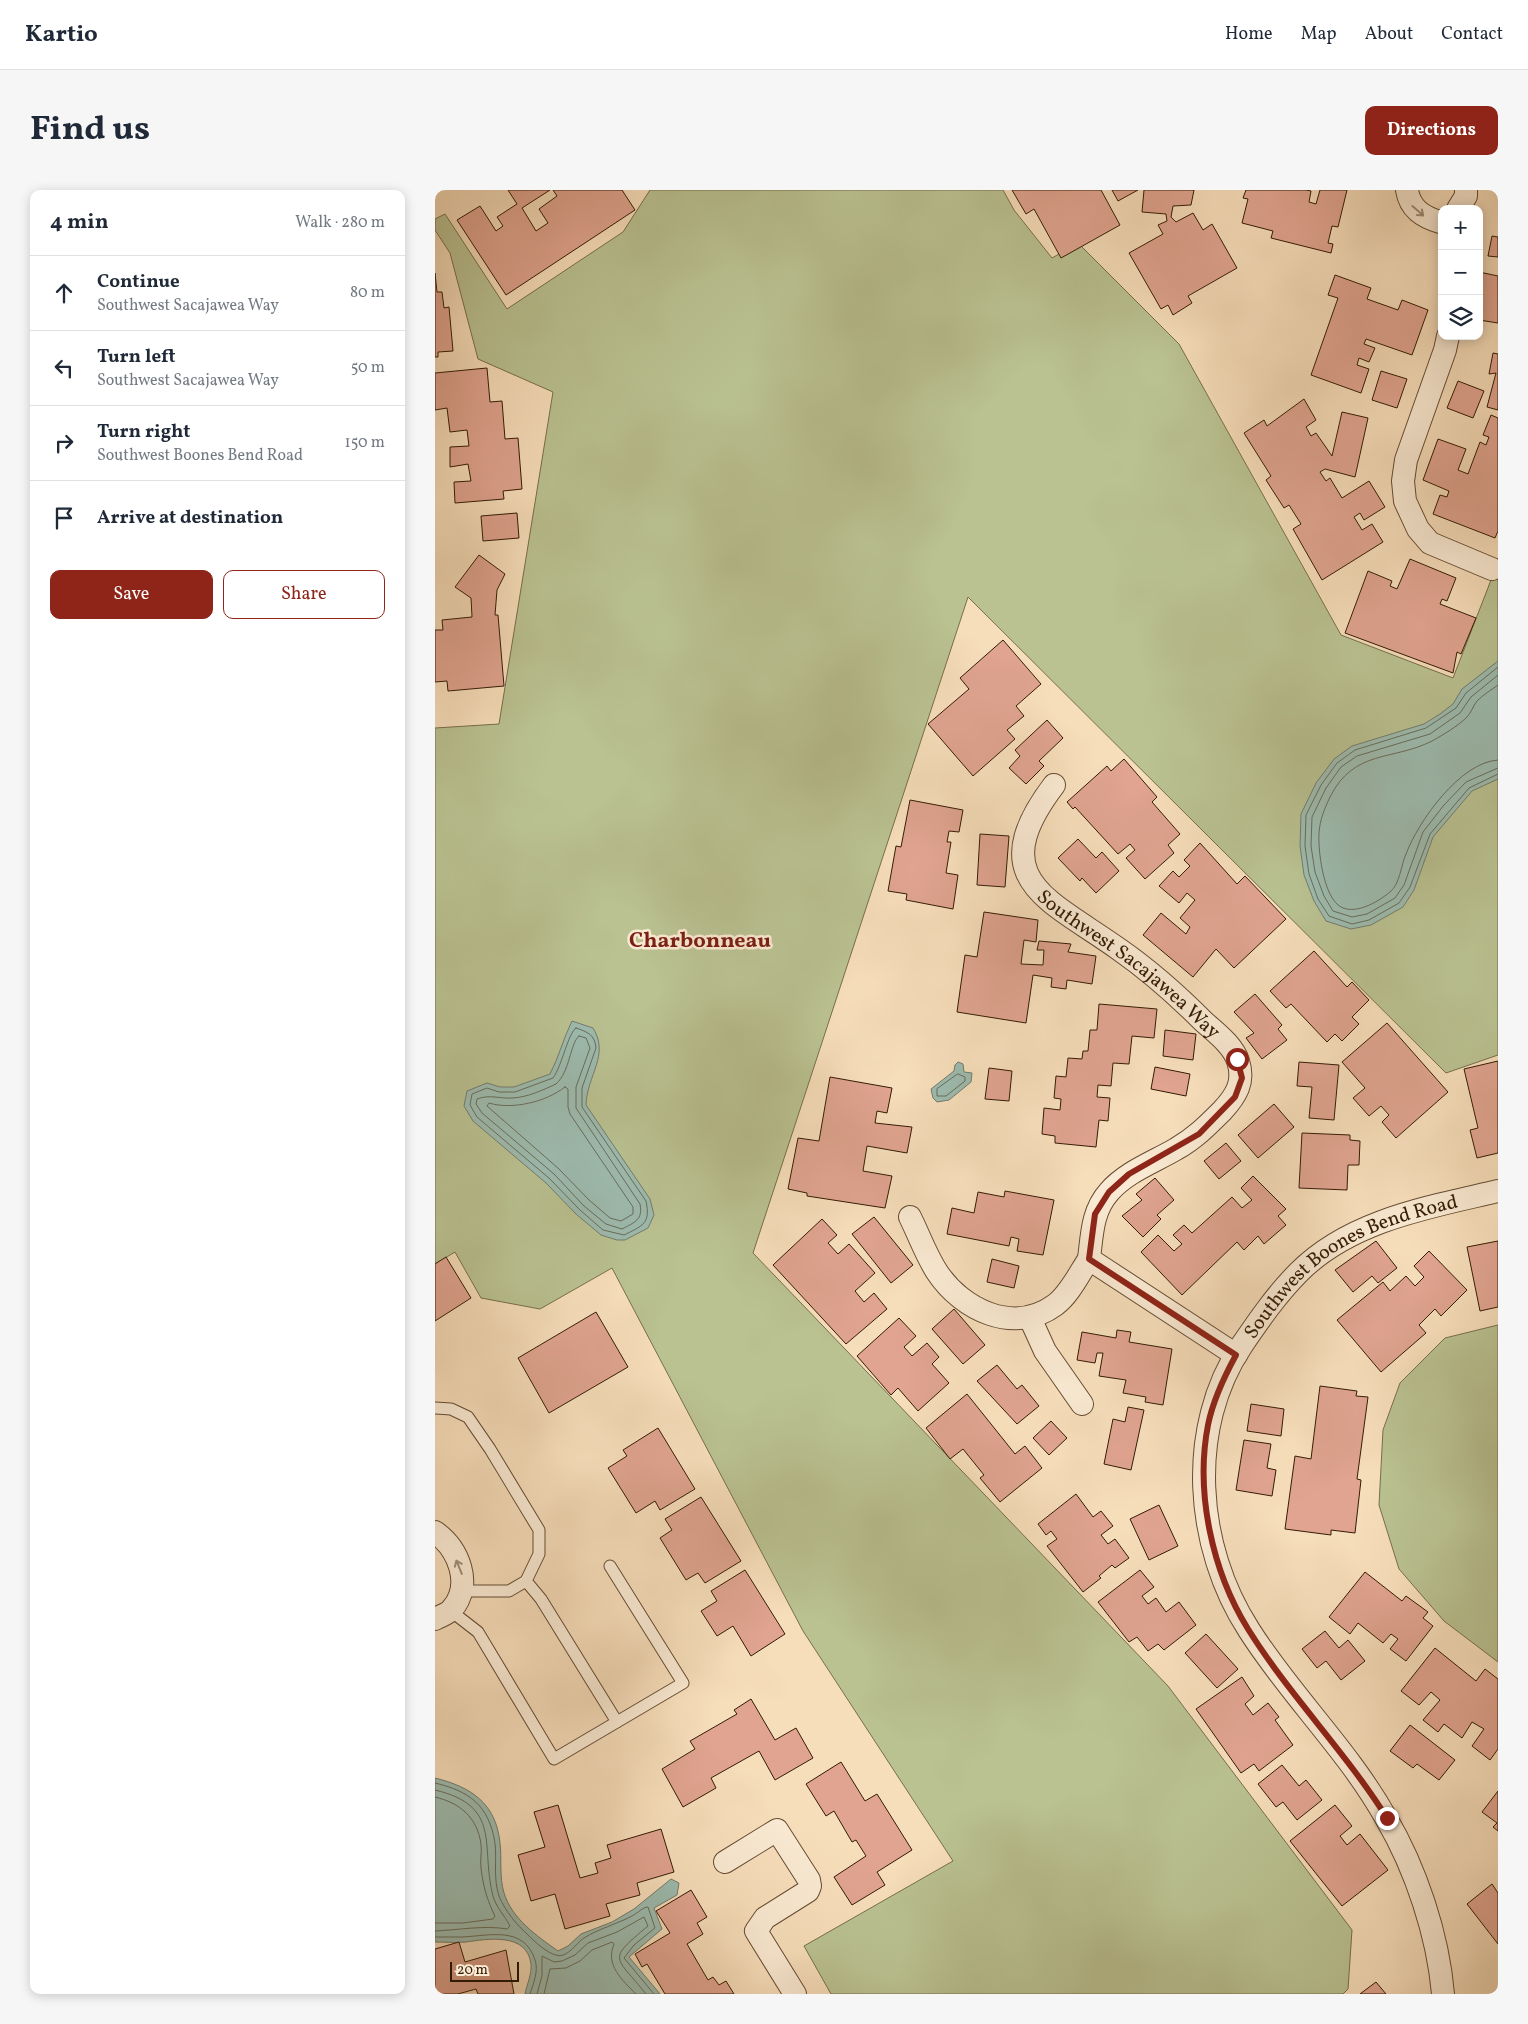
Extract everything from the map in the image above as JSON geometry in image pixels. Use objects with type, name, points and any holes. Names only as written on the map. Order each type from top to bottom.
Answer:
[{"type":"street","points":[[1407,190],[1413,207],[1438,224]]},
{"type":"street","points":[[1460,205],[1466,196],[1466,190]]},
{"type":"street","points":[[1447,340],[1406,460],[1403,481],[1405,501],[1417,529],[1430,543],[1492,569]]},
{"type":"street","name":"Southwest Sacajawea Way","points":[[910,1217],[937,1272],[965,1301],[983,1312],[1004,1319],[1030,1318],[1056,1305],[1073,1284],[1089,1259],[1095,1214],[1109,1192],[1129,1174],[1199,1134],[1235,1097],[1242,1078],[1237,1059],[1226,1043],[1183,1001],[1122,951],[1054,906],[1038,892],[1027,874],[1023,853],[1027,830],[1038,806],[1055,785]]},
{"type":"street","name":"Southwest Boones Bend Road","points":[[1443,1994],[1430,1928],[1419,1889],[1405,1852],[1366,1784],[1269,1660],[1247,1627],[1229,1591],[1215,1553],[1207,1512],[1203,1469],[1208,1424],[1220,1385],[1236,1355],[1265,1311],[1300,1271],[1346,1238],[1371,1226],[1423,1209],[1498,1191]]},
{"type":"street","points":[[1089,1259],[1236,1355]]},
{"type":"street","points":[[1030,1318],[1045,1351],[1082,1404]]},
{"type":"street","points":[[435,1532],[443,1538],[454,1554],[462,1572],[463,1590],[443,1615]]},
{"type":"street","points":[[725,1862],[777,1830],[809,1880],[810,1886],[808,1891],[765,1918],[757,1931],[795,1994]]},
{"type":"lane","points":[[435,1408],[451,1409],[468,1417],[539,1530],[539,1554],[525,1581],[509,1591],[463,1590]]},
{"type":"lane","points":[[443,1615],[478,1632],[555,1759],[683,1683],[610,1566]]},
{"type":"lane","points":[[525,1581],[541,1599],[617,1722]]},
{"type":"green space","points":[[650,190],[1003,190],[1014,210],[1052,258],[1078,243],[1179,344],[1341,635],[1453,678],[1498,562],[1498,1055],[1446,1073],[968,597],[753,1253],[1168,1686],[1352,1930],[1348,1989],[1343,1994],[831,1994],[804,1946],[953,1861],[803,1631],[612,1268],[540,1309],[481,1298],[455,1252],[435,1264],[435,728],[499,724],[553,392],[478,359],[450,253],[435,230],[435,219],[445,214],[507,309],[623,232]]},
{"type":"green space","points":[[1498,1325],[1498,1662],[1444,1621],[1399,1569],[1379,1505],[1383,1430],[1400,1383],[1445,1338]]},
{"type":"water","points":[[1498,661],[1498,779],[1472,791],[1433,837],[1414,890],[1403,907],[1371,925],[1351,929],[1326,921],[1314,901],[1304,875],[1300,846],[1301,814],[1316,783],[1334,759],[1352,746],[1424,724],[1440,714],[1453,704],[1462,689]]},
{"type":"water","points":[[572,1021],[593,1028],[598,1038],[599,1056],[587,1094],[586,1105],[650,1199],[654,1215],[648,1228],[625,1240],[617,1240],[601,1235],[576,1214],[546,1183],[473,1121],[464,1106],[467,1091],[487,1083],[500,1087],[514,1087],[550,1074]]},
{"type":"water","points":[[958,1062],[963,1064],[964,1072],[972,1073],[971,1082],[949,1100],[937,1102],[933,1098],[931,1089],[954,1071],[955,1065]]},
{"type":"water","points":[[435,1778],[460,1786],[487,1807],[498,1829],[502,1880],[508,1902],[526,1926],[558,1951],[568,1946],[581,1934],[612,1922],[634,1909],[671,1879],[679,1883],[677,1895],[654,1908],[662,1929],[629,1957],[660,1994],[525,1994],[531,1964],[528,1954],[514,1942],[495,1939],[435,1942]]},
{"type":"building","points":[[508,190],[550,190],[522,208],[536,231],[548,223],[539,209],[557,196],[553,190],[622,190],[635,210],[506,295],[457,220],[480,206],[496,231],[503,226],[497,217],[517,204]]},
{"type":"building","points":[[1012,190],[1101,190],[1120,225],[1061,258],[1034,209],[1026,214]]},
{"type":"building","points":[[1112,190],[1138,190],[1118,201]]},
{"type":"building","points":[[1144,190],[1194,190],[1191,205],[1173,206],[1171,217],[1176,222],[1193,213],[1203,230],[1212,224],[1237,268],[1188,296],[1192,303],[1173,315],[1168,305],[1161,309],[1129,253],[1163,234],[1158,225],[1167,221],[1166,214],[1142,212]]},
{"type":"building","points":[[1246,190],[1311,191],[1309,202],[1316,204],[1320,190],[1347,190],[1338,227],[1332,226],[1328,243],[1333,244],[1331,253],[1271,238],[1273,231],[1242,223],[1248,199],[1243,198]]},
{"type":"building","points":[[1492,236],[1498,237],[1498,257],[1488,256]]},
{"type":"building","points":[[435,273],[437,292],[442,292],[444,308],[449,307],[453,351],[438,352],[438,357],[435,357]]},
{"type":"building","points":[[1483,273],[1498,276],[1498,323],[1483,321]]},
{"type":"building","points":[[1335,275],[1371,288],[1367,299],[1398,310],[1402,300],[1428,310],[1412,355],[1366,339],[1364,344],[1375,348],[1369,362],[1359,358],[1357,365],[1369,369],[1361,393],[1311,375],[1338,298],[1328,295]]},
{"type":"building","points":[[1493,353],[1498,354],[1498,410],[1487,407],[1496,373],[1489,374]]},
{"type":"building","points":[[487,368],[490,402],[502,401],[505,439],[518,438],[522,489],[503,491],[504,499],[455,503],[454,482],[471,481],[468,464],[450,467],[450,447],[469,446],[467,430],[450,432],[447,408],[435,410],[435,373]]},
{"type":"building","points":[[1381,371],[1407,379],[1397,408],[1372,400]]},
{"type":"building","points":[[1458,381],[1484,391],[1473,418],[1447,408]]},
{"type":"building","points":[[1304,399],[1316,420],[1306,427],[1311,436],[1316,433],[1332,456],[1342,412],[1368,418],[1355,477],[1325,469],[1320,472],[1326,481],[1330,478],[1342,498],[1369,481],[1385,507],[1364,520],[1360,513],[1354,517],[1362,530],[1372,524],[1383,542],[1322,580],[1293,529],[1301,524],[1289,505],[1284,508],[1266,480],[1271,476],[1244,433],[1264,420],[1267,426]]},
{"type":"building","points":[[1491,415],[1498,418],[1498,531],[1495,538],[1433,514],[1440,495],[1447,497],[1449,491],[1423,480],[1438,439],[1466,449],[1458,470],[1468,474],[1480,442],[1486,445],[1489,437],[1483,435]]},
{"type":"building","points":[[517,513],[519,538],[483,541],[481,516]]},
{"type":"building","points":[[479,555],[505,574],[497,590],[495,615],[498,615],[504,686],[448,691],[447,681],[435,682],[435,630],[443,630],[442,620],[472,617],[471,598],[455,587]]},
{"type":"building","points":[[1410,559],[1456,578],[1447,601],[1442,599],[1440,604],[1476,618],[1461,654],[1457,652],[1453,673],[1345,633],[1368,571],[1392,581],[1390,586],[1397,589]]},
{"type":"building","points":[[1003,640],[1041,684],[1016,706],[1024,716],[1007,730],[1015,739],[973,776],[928,724],[969,689],[960,678]]},
{"type":"building","points":[[1047,720],[1063,738],[1039,761],[1044,766],[1026,784],[1009,768],[1020,756],[1015,750]]},
{"type":"building","points":[[1124,759],[1157,797],[1152,802],[1180,834],[1168,845],[1174,853],[1145,879],[1126,858],[1135,850],[1130,844],[1118,854],[1075,807],[1073,809],[1067,802],[1107,766],[1111,771]]},
{"type":"building","points":[[910,800],[963,810],[959,832],[949,831],[947,842],[951,842],[946,873],[958,875],[953,909],[906,900],[907,894],[888,891],[896,846],[901,847]]},
{"type":"building","points":[[980,834],[1009,836],[1005,887],[977,885]]},
{"type":"building","points":[[1078,839],[1096,858],[1102,852],[1119,871],[1096,893],[1082,878],[1080,881],[1058,858]]},
{"type":"building","points":[[1200,843],[1237,884],[1245,876],[1286,919],[1234,968],[1216,949],[1193,977],[1143,935],[1161,913],[1186,934],[1190,927],[1180,918],[1195,900],[1187,893],[1179,903],[1159,886],[1173,871],[1179,877],[1190,866],[1184,860]]},
{"type":"building","points":[[984,912],[1038,920],[1036,942],[1024,940],[1021,964],[1043,965],[1044,950],[1037,950],[1039,941],[1071,944],[1068,952],[1096,956],[1092,984],[1067,980],[1066,989],[1051,987],[1052,978],[1033,975],[1026,1023],[957,1012],[965,955],[977,957]]},
{"type":"building","points":[[1314,951],[1347,987],[1352,982],[1369,1000],[1352,1017],[1359,1024],[1342,1041],[1335,1034],[1327,1042],[1291,1004],[1286,1008],[1270,991]]},
{"type":"building","points":[[1255,994],[1282,1025],[1278,1029],[1287,1040],[1262,1059],[1246,1038],[1254,1033],[1234,1012]]},
{"type":"building","points":[[1099,1004],[1157,1009],[1154,1038],[1132,1036],[1129,1064],[1113,1063],[1111,1086],[1098,1085],[1097,1097],[1110,1098],[1108,1121],[1099,1120],[1096,1147],[1055,1143],[1055,1136],[1042,1134],[1044,1108],[1060,1110],[1061,1099],[1054,1098],[1056,1076],[1066,1077],[1068,1058],[1082,1059],[1083,1051],[1088,1051],[1090,1030],[1097,1030]]},
{"type":"building","points":[[1387,1023],[1448,1092],[1396,1138],[1382,1122],[1389,1115],[1381,1106],[1369,1116],[1353,1098],[1365,1088],[1342,1062]]},
{"type":"building","points":[[1165,1030],[1196,1034],[1193,1060],[1163,1056]]},
{"type":"building","points":[[1498,1061],[1498,1153],[1477,1158],[1470,1130],[1478,1128],[1464,1069]]},
{"type":"building","points":[[1299,1062],[1339,1065],[1334,1120],[1309,1118],[1312,1087],[1297,1086]]},
{"type":"building","points":[[1155,1067],[1190,1074],[1186,1096],[1151,1089]]},
{"type":"building","points":[[989,1068],[1012,1071],[1009,1101],[985,1099]]},
{"type":"building","points":[[830,1077],[892,1088],[887,1113],[877,1111],[875,1123],[912,1127],[907,1153],[867,1146],[863,1171],[892,1176],[885,1208],[807,1196],[807,1193],[788,1189],[798,1138],[819,1141]]},
{"type":"building","points":[[1274,1104],[1294,1127],[1258,1158],[1238,1135]]},
{"type":"building","points":[[1302,1133],[1350,1135],[1350,1140],[1360,1141],[1359,1165],[1348,1165],[1347,1190],[1299,1188]]},
{"type":"building","points":[[1226,1143],[1241,1161],[1219,1179],[1204,1161]]},
{"type":"building","points":[[1253,1176],[1286,1209],[1278,1216],[1286,1225],[1264,1244],[1258,1236],[1244,1250],[1237,1242],[1182,1295],[1141,1252],[1158,1235],[1174,1251],[1182,1244],[1173,1235],[1184,1225],[1192,1233],[1232,1197],[1242,1208],[1252,1200],[1241,1188]]},
{"type":"building","points":[[1155,1178],[1174,1200],[1157,1215],[1161,1219],[1143,1237],[1122,1216],[1142,1200],[1136,1194]]},
{"type":"building","points":[[1005,1191],[1054,1200],[1043,1255],[1017,1251],[1019,1239],[1011,1237],[1009,1246],[947,1234],[952,1208],[974,1213],[978,1192],[1004,1197]]},
{"type":"building","points":[[874,1217],[913,1265],[891,1283],[852,1234]]},
{"type":"building","points":[[822,1219],[837,1235],[828,1243],[838,1254],[849,1244],[875,1273],[855,1291],[864,1302],[874,1293],[887,1309],[846,1344],[773,1265]]},
{"type":"building","points":[[1376,1241],[1397,1268],[1378,1283],[1372,1276],[1353,1292],[1335,1270]]},
{"type":"building","points":[[1498,1241],[1498,1307],[1480,1311],[1467,1247]]},
{"type":"building","points":[[1429,1251],[1467,1290],[1441,1316],[1435,1309],[1419,1325],[1426,1333],[1381,1372],[1337,1320],[1383,1282],[1390,1291],[1406,1276],[1415,1286],[1424,1277],[1414,1266]]},
{"type":"building","points":[[446,1257],[471,1298],[435,1321],[435,1264]]},
{"type":"building","points":[[992,1259],[1019,1266],[1014,1288],[987,1282]]},
{"type":"building","points":[[954,1309],[985,1345],[963,1364],[932,1329]]},
{"type":"building","points":[[596,1312],[628,1367],[549,1413],[518,1358]]},
{"type":"building","points":[[899,1318],[916,1336],[904,1347],[912,1356],[927,1343],[939,1357],[932,1364],[949,1383],[918,1411],[898,1388],[891,1395],[857,1356]]},
{"type":"building","points":[[1117,1330],[1131,1332],[1129,1342],[1172,1349],[1163,1405],[1145,1402],[1146,1397],[1123,1393],[1126,1380],[1099,1376],[1103,1353],[1097,1353],[1095,1363],[1077,1360],[1082,1332],[1116,1338]]},
{"type":"building","points":[[997,1365],[1017,1389],[1022,1385],[1039,1406],[1017,1424],[977,1381]]},
{"type":"building","points":[[1320,1386],[1357,1391],[1356,1396],[1368,1397],[1357,1479],[1361,1480],[1355,1533],[1331,1530],[1331,1535],[1285,1529],[1295,1456],[1311,1459]]},
{"type":"building","points":[[967,1394],[1015,1454],[1025,1446],[1042,1468],[1000,1502],[980,1478],[984,1475],[963,1449],[950,1459],[926,1428]]},
{"type":"building","points":[[1251,1404],[1284,1409],[1281,1436],[1247,1431]]},
{"type":"building","points":[[1128,1407],[1144,1410],[1131,1470],[1104,1464],[1113,1419],[1125,1422]]},
{"type":"building","points":[[1051,1421],[1067,1438],[1049,1455],[1033,1438]]},
{"type":"building","points":[[658,1428],[695,1489],[660,1510],[655,1501],[636,1513],[608,1468],[627,1456],[623,1450]]},
{"type":"building","points":[[1244,1440],[1271,1444],[1267,1468],[1276,1470],[1272,1496],[1236,1490]]},
{"type":"building","points":[[1076,1494],[1093,1517],[1101,1511],[1113,1526],[1101,1535],[1108,1544],[1115,1539],[1129,1558],[1115,1568],[1112,1565],[1099,1576],[1101,1578],[1083,1592],[1047,1546],[1057,1539],[1051,1531],[1046,1535],[1038,1524]]},
{"type":"building","points":[[701,1497],[741,1561],[705,1583],[698,1573],[686,1580],[660,1538],[672,1530],[665,1519]]},
{"type":"building","points":[[1159,1505],[1178,1546],[1149,1560],[1130,1519]]},
{"type":"building","points":[[745,1570],[785,1634],[751,1656],[733,1626],[717,1636],[701,1611],[717,1601],[711,1591]]},
{"type":"building","points":[[1140,1570],[1154,1587],[1142,1596],[1148,1604],[1156,1598],[1166,1612],[1179,1602],[1196,1625],[1164,1650],[1158,1644],[1148,1651],[1137,1637],[1129,1642],[1098,1602]]},
{"type":"building","points":[[1365,1572],[1402,1601],[1406,1596],[1428,1612],[1423,1618],[1433,1626],[1406,1661],[1390,1649],[1398,1639],[1391,1634],[1383,1643],[1358,1623],[1350,1634],[1329,1617]]},
{"type":"building","points":[[1325,1631],[1339,1648],[1348,1640],[1365,1661],[1341,1680],[1326,1661],[1317,1668],[1302,1649]]},
{"type":"building","points":[[1206,1634],[1238,1669],[1217,1688],[1185,1653]]},
{"type":"building","points":[[1435,1648],[1476,1681],[1485,1669],[1498,1679],[1498,1749],[1490,1760],[1472,1746],[1484,1729],[1472,1722],[1462,1738],[1444,1724],[1438,1732],[1423,1720],[1440,1700],[1431,1692],[1419,1705],[1401,1691]]},
{"type":"building","points":[[1242,1677],[1254,1696],[1245,1704],[1253,1715],[1268,1703],[1279,1717],[1275,1720],[1293,1745],[1259,1771],[1254,1764],[1241,1773],[1196,1709]]},
{"type":"building","points":[[751,1699],[775,1740],[796,1728],[813,1758],[775,1780],[759,1751],[711,1778],[716,1788],[683,1807],[662,1769],[695,1749],[690,1741],[737,1714],[734,1710]]},
{"type":"building","points":[[1410,1725],[1455,1760],[1439,1780],[1417,1764],[1413,1768],[1390,1751]]},
{"type":"building","points":[[841,1762],[865,1801],[877,1794],[912,1850],[877,1872],[885,1885],[852,1905],[834,1877],[866,1856],[856,1840],[852,1842],[834,1811],[826,1816],[806,1784]]},
{"type":"building","points":[[1282,1765],[1299,1786],[1306,1780],[1322,1800],[1297,1820],[1283,1802],[1276,1807],[1258,1784]]},
{"type":"building","points":[[1498,1791],[1498,1831],[1493,1827],[1497,1823],[1482,1812]]},
{"type":"building","points":[[558,1805],[580,1878],[598,1873],[595,1863],[611,1858],[607,1845],[661,1829],[674,1872],[637,1883],[640,1895],[606,1904],[610,1916],[565,1929],[555,1894],[531,1901],[518,1855],[545,1847],[534,1812]]},
{"type":"building","points":[[1335,1805],[1352,1826],[1340,1836],[1347,1845],[1360,1834],[1388,1870],[1342,1906],[1290,1841]]},
{"type":"building","points":[[1492,1884],[1498,1893],[1498,1944],[1467,1904]]},
{"type":"building","points":[[691,1890],[707,1917],[697,1923],[703,1934],[687,1944],[708,1980],[713,1977],[719,1985],[726,1981],[734,1994],[665,1994],[647,1964],[642,1967],[635,1954],[670,1933],[656,1911]]},
{"type":"building","points":[[459,1942],[465,1962],[506,1950],[514,1994],[478,1994],[476,1989],[458,1994],[435,1994],[435,1949]]},
{"type":"building","points":[[1376,1982],[1386,1994],[1360,1994]]},
{"type":"district","name":"Charbonneau","points":[[700,939]]},
{"type":"route","points":[[1237,1059],[1242,1078],[1235,1097],[1199,1134],[1177,1149],[1129,1174],[1109,1192],[1095,1214],[1089,1259],[1236,1355],[1220,1385],[1208,1424],[1203,1469],[1207,1512],[1215,1553],[1229,1591],[1247,1627],[1269,1660],[1366,1784],[1387,1818]]}]
